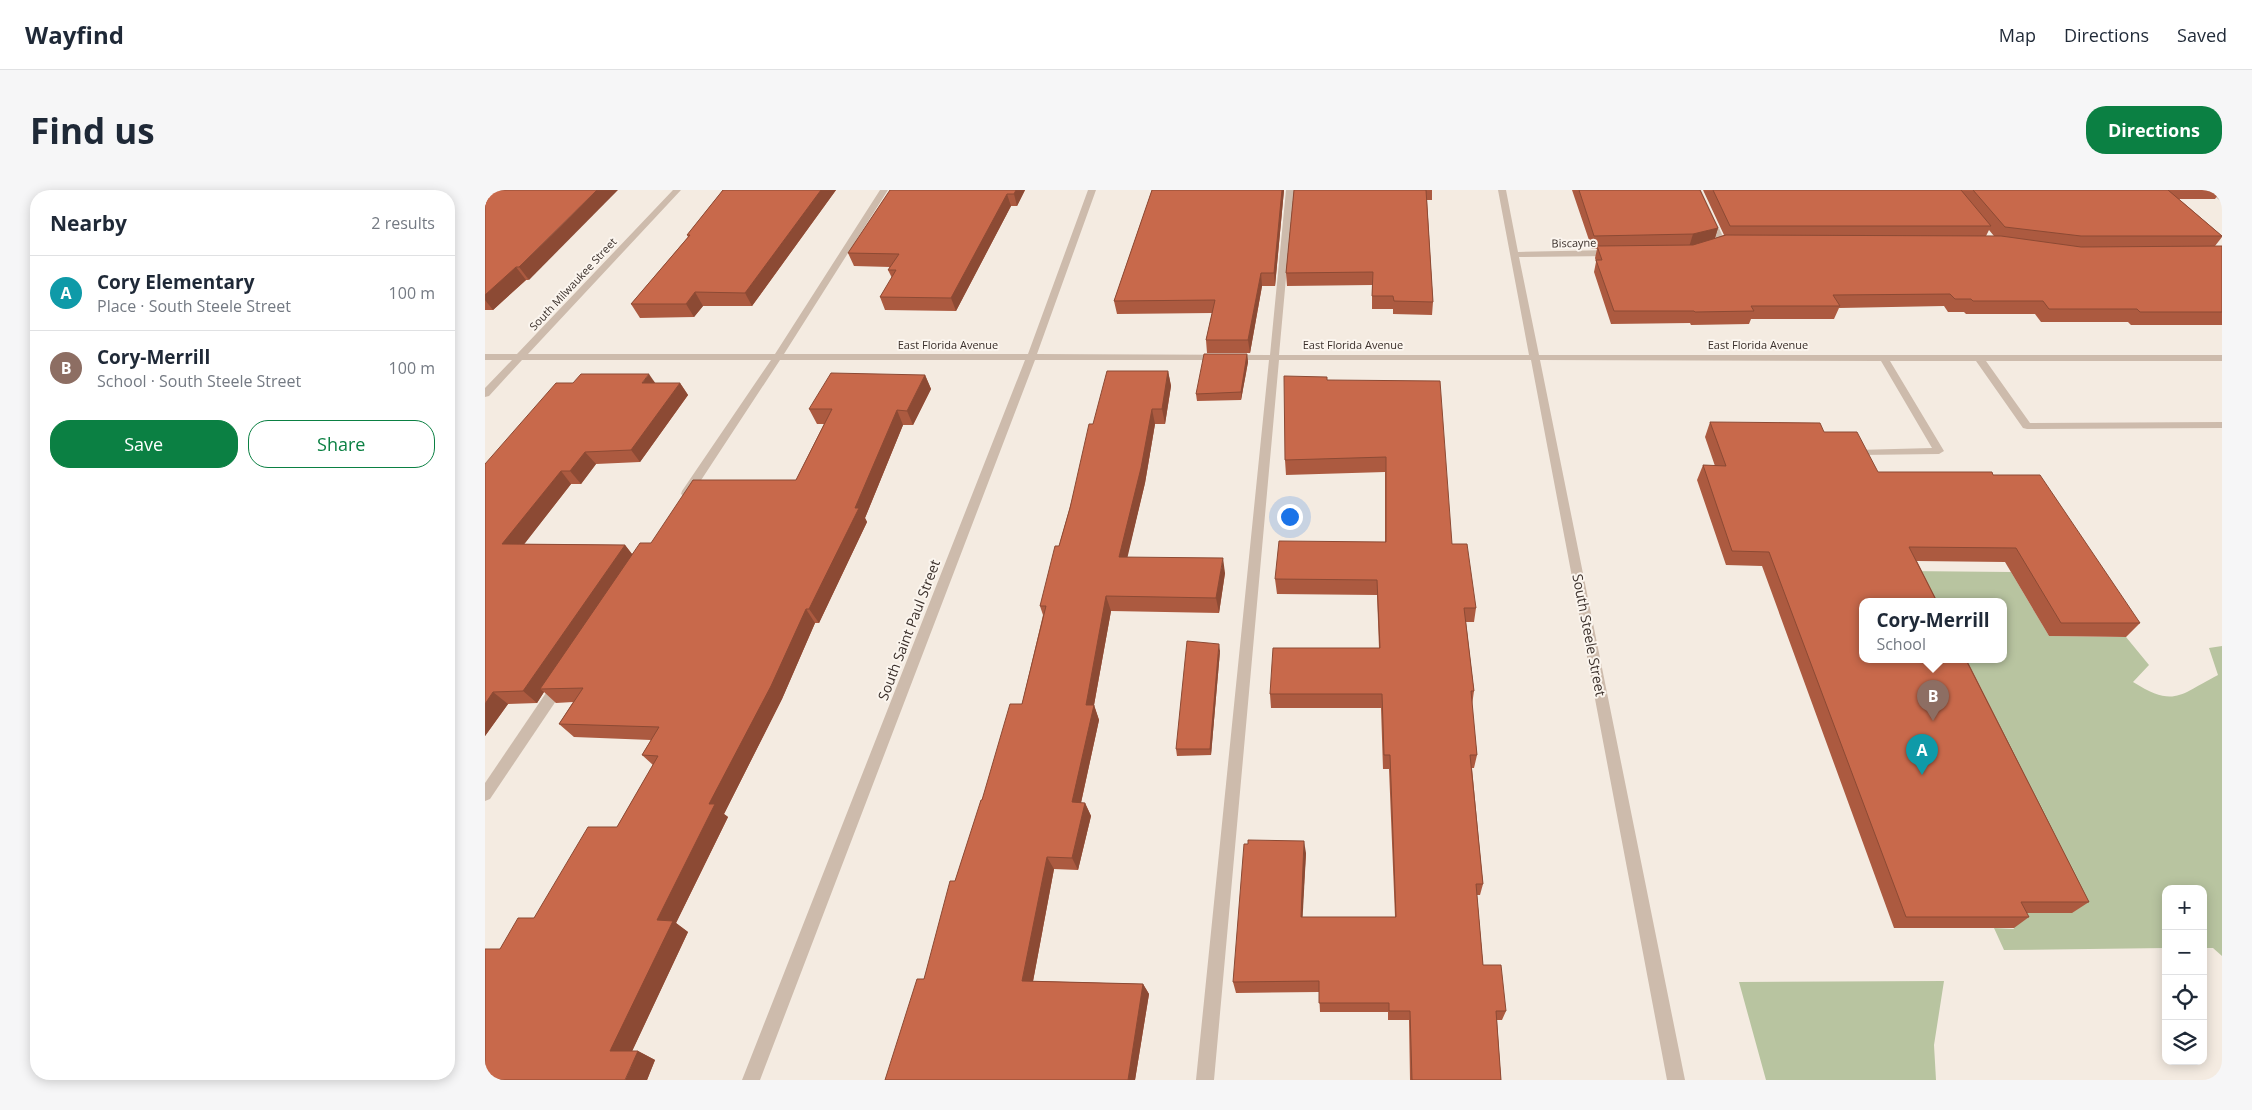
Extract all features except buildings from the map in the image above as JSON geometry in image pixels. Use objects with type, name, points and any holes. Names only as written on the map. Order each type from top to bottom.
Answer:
[{"type":"street","name":"South Milwaukee Street","points":[[485,394],[677,190]]},
{"type":"street","points":[[678,506],[777,358],[884,190]]},
{"type":"street","name":"South Saint Paul Street","points":[[751,1080],[1031,358],[1092,190]]},
{"type":"street","points":[[1205,1080],[1290,190]]},
{"type":"street","name":"South Steele Street","points":[[1502,190],[1676,1080]]},
{"type":"street","points":[[1697,190],[1718,244],[1732,243]]},
{"type":"street","points":[[2210,190],[2222,200]]},
{"type":"street","name":"Biscayne","points":[[1514,255],[1619,253]]},
{"type":"street","name":"East Florida Avenue","points":[[485,357],[2222,358]]},
{"type":"street","points":[[1861,452],[1939,451],[1884,358]]},
{"type":"street","points":[[1979,358],[2027,426],[2222,425]]},
{"type":"street","points":[[485,795],[568,671]]},
{"type":"green space","points":[[1905,571],[2011,572],[2049,636],[2126,637],[2149,665],[2133,682],[2159,695],[2177,696],[2218,675],[2209,648],[2222,646],[2222,956],[2213,948],[2207,948],[2207,885],[2162,885],[2162,948],[2004,950],[1994,928],[2014,929],[2007,913],[2072,912],[1949,663],[2007,663],[2007,598],[1918,598]]},
{"type":"green space","points":[[1944,981],[1934,1045],[1936,1080],[1766,1080],[1739,982]]},
{"type":"place","name":"Cory-Merrill","points":[[1933,721]]},
{"type":"place","name":"Cory Elementary","points":[[1922,775]]}]
